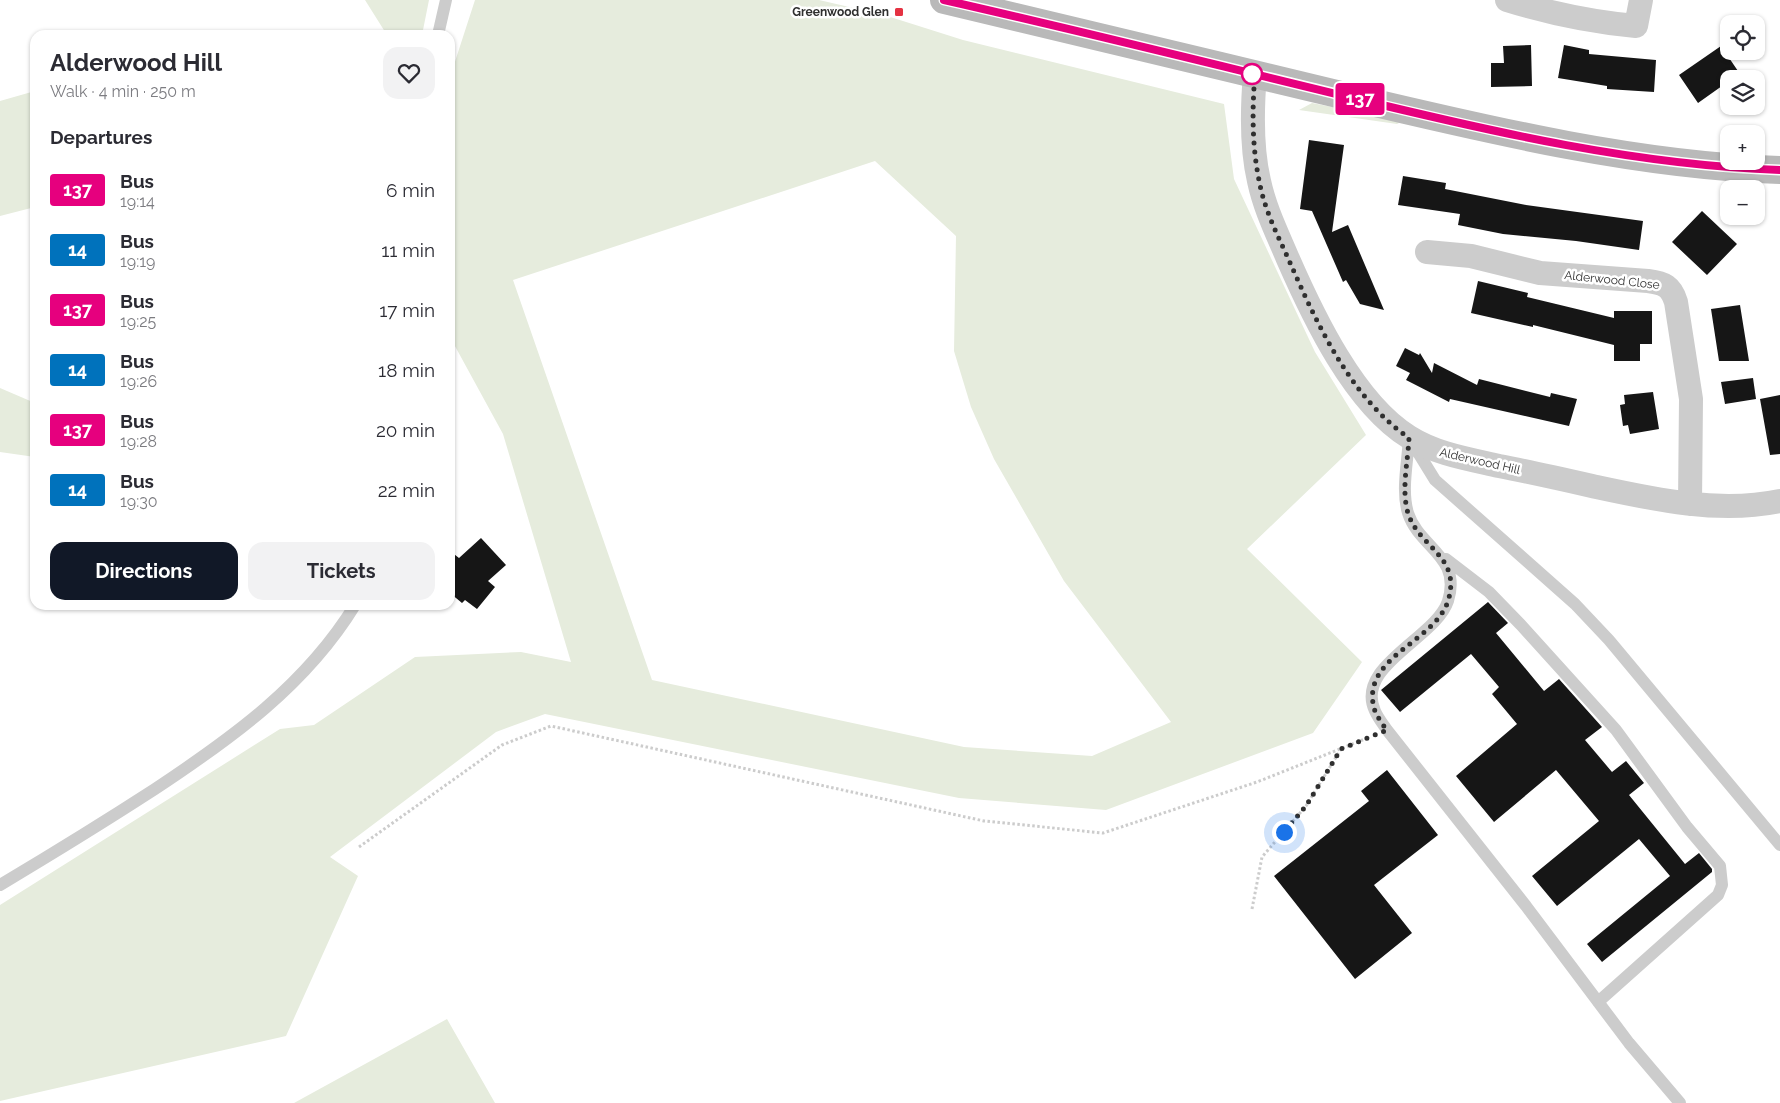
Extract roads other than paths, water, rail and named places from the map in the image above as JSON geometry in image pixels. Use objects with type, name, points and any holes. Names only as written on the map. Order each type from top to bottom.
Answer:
[{"type":"street","points":[[944,0],[1432,117],[1551,142],[1743,169],[1780,170]]},
{"type":"street","points":[[1507,0],[1542,10],[1607,23],[1636,26],[1641,0]]},
{"type":"street","name":"Alderwood Hill","points":[[1255,74],[1252,112],[1258,179],[1265,207],[1332,349],[1352,378],[1393,427],[1429,448],[1463,458],[1617,491],[1690,504],[1731,506],[1780,501]]},
{"type":"street","name":"Alderwood Close","points":[[1427,252],[1471,256],[1540,273],[1663,283],[1672,290],[1676,302],[1691,399],[1690,504]]},
{"type":"lane","points":[[439,30],[446,0]]},
{"type":"lane","points":[[1409,438],[1406,503],[1409,516],[1418,531],[1438,553],[1449,569],[1452,583],[1448,603],[1436,622],[1387,664],[1375,682],[1372,696],[1374,710],[1387,730],[1526,906],[1629,1043],[1680,1103]]},
{"type":"lane","points":[[1409,438],[1422,462],[1435,480],[1575,604],[1609,640],[1780,845]]},
{"type":"lane","points":[[1438,553],[1489,592],[1576,684],[1616,730],[1687,827],[1720,866],[1722,885],[1718,895],[1598,1002]]},
{"type":"lane","points":[[0,886],[112,817],[208,754],[246,726],[305,671],[352,610]]},
{"type":"place","name":"Greenwood Glen","points":[[899,12]]}]
